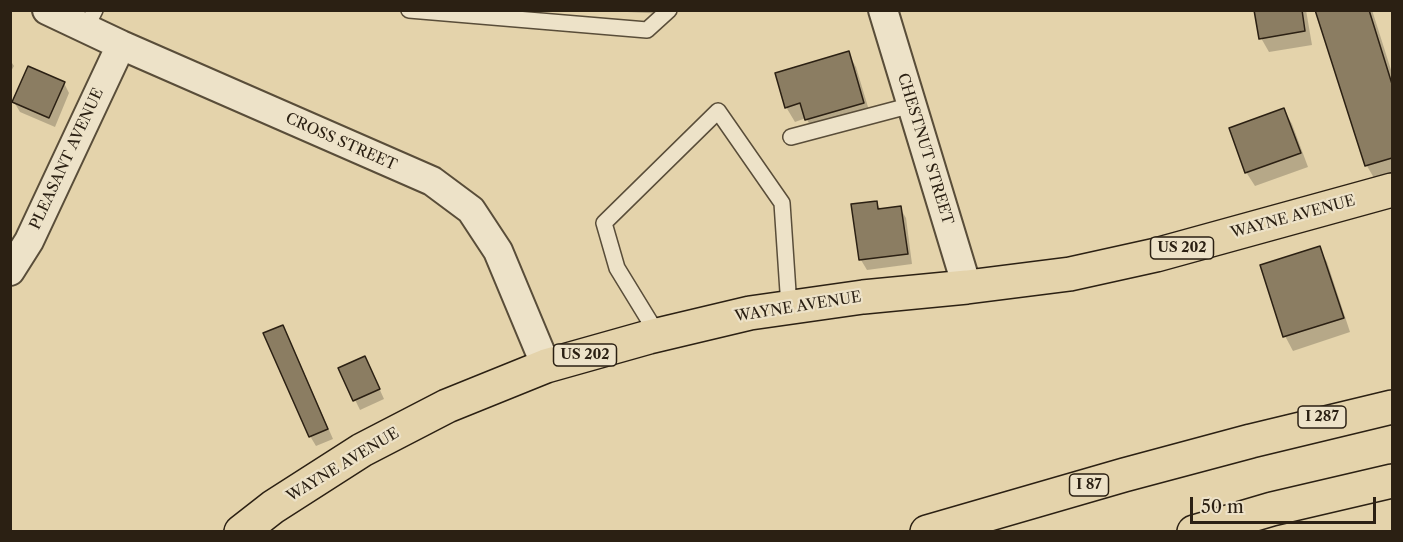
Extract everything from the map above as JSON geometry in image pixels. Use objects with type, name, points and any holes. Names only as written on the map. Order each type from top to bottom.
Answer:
[{"type":"main road","name":"WAYNE AVENUE","points":[[241,531],[273,507],[362,450],[447,406],[546,366],[658,335],[750,313],[863,297],[1070,274],[1156,255],[1392,190]]},
{"type":"main road","name":"I 287","points":[[1251,441],[1392,393]]},
{"type":"main road","name":"I 87","points":[[927,531],[1251,441],[1392,407]]},
{"type":"main road","points":[[1194,531],[1272,509],[1392,481]]},
{"type":"street","name":"CROSS STREET","points":[[47,10],[91,20],[121,45],[432,182],[471,210],[498,251],[546,366]]},
{"type":"street","name":"CHESTNUT STREET","points":[[884,10],[967,287]]},
{"type":"street","name":"PLEASANT AVENUE","points":[[15,256],[28,241],[121,45]]},
{"type":"lane","points":[[409,10],[647,30],[669,10]]},
{"type":"lane","points":[[791,137],[912,105]]},
{"type":"lane","points":[[658,335],[617,268],[604,224],[718,111],[782,203],[789,308]]},
{"type":"building","points":[[1254,10],[1302,10],[1305,31],[1259,39]]},
{"type":"building","points":[[1315,10],[1369,10],[1392,84],[1392,158],[1365,166]]},
{"type":"building","points":[[849,51],[864,103],[805,120],[800,103],[785,108],[775,73]]},
{"type":"building","points":[[28,66],[65,82],[49,118],[12,102]]},
{"type":"building","points":[[1284,108],[1301,153],[1245,173],[1229,128]]},
{"type":"building","points":[[877,201],[878,209],[901,206],[908,254],[859,260],[851,204]]},
{"type":"building","points":[[1320,246],[1344,318],[1283,337],[1260,265]]},
{"type":"building","points":[[283,325],[328,429],[309,437],[263,333]]},
{"type":"building","points":[[365,356],[380,389],[353,401],[338,368]]}]
